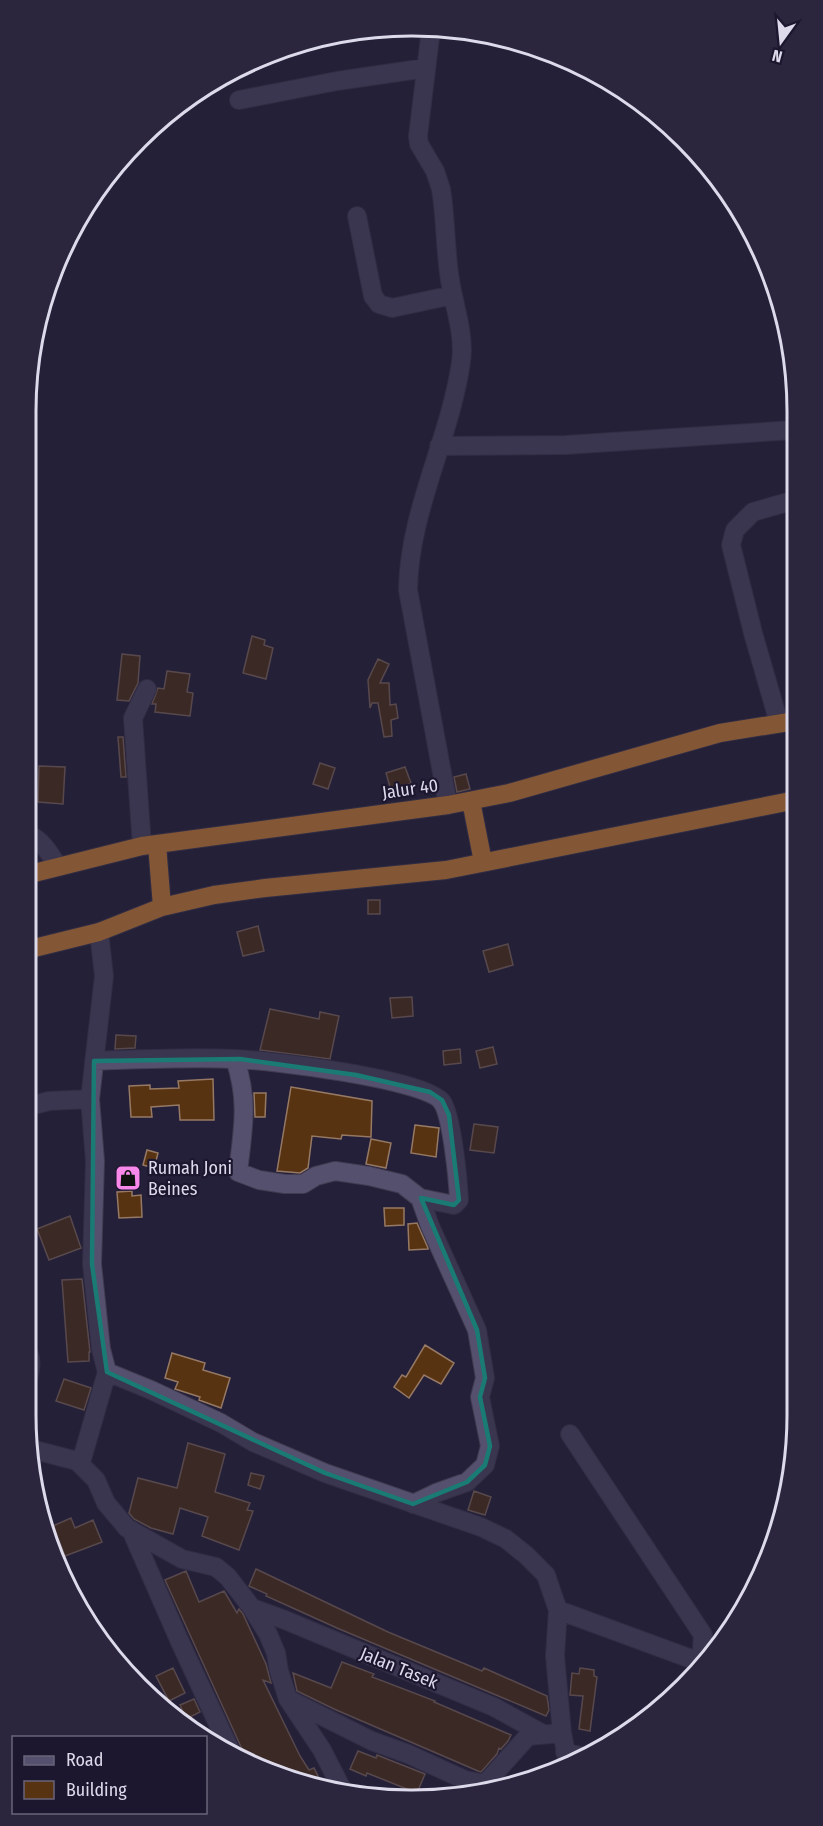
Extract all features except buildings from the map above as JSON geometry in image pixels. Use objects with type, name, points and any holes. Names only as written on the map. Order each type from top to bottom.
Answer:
[{"type":"highway","name":"Jalur 40","points":[[36,872],[150,845],[471,801],[509,793],[720,733],[787,722]]},
{"type":"highway","points":[[471,801],[483,862]]},
{"type":"highway","points":[[36,948],[99,932],[162,908],[214,895],[446,870],[787,802]]},
{"type":"highway","points":[[150,845],[162,908]]},
{"type":"street","points":[[430,37],[418,140],[438,178],[441,189],[453,295],[461,342],[461,359],[458,379],[413,537],[408,566],[408,590],[448,805]]},
{"type":"street","points":[[238,100],[337,81],[426,69]]},
{"type":"street","points":[[357,216],[373,296],[379,304],[392,308],[453,295]]},
{"type":"street","points":[[439,446],[565,445],[787,430]]},
{"type":"street","points":[[787,502],[753,512],[735,530],[731,545],[753,633],[787,722]]},
{"type":"street","points":[[147,689],[133,717],[150,845]]},
{"type":"street","points":[[36,838],[49,851],[58,867]]},
{"type":"street","points":[[77,1461],[82,1459],[107,1372],[101,1349],[92,1264],[95,1161],[90,1099],[104,976],[99,932]]},
{"type":"street","points":[[94,1061],[235,1059],[296,1065],[412,1085],[442,1100],[449,1115],[459,1200],[454,1205],[420,1198],[402,1184],[335,1171],[316,1176],[303,1184],[259,1180],[238,1172],[245,1126],[243,1087],[235,1059]]},
{"type":"street","points":[[36,1104],[49,1101],[90,1099]]},
{"type":"street","points":[[413,1504],[467,1482],[485,1465],[490,1446],[480,1396],[485,1378],[477,1330],[430,1226],[420,1198]]},
{"type":"street","points":[[107,1372],[151,1390],[221,1423],[254,1442],[325,1473],[481,1527],[506,1539],[546,1575],[558,1610],[555,1656],[562,1733],[571,1754]]},
{"type":"street","points":[[570,1434],[703,1635],[703,1651]]},
{"type":"street","points":[[38,1451],[77,1461],[96,1480],[106,1503],[131,1530],[182,1559],[216,1567],[228,1577],[252,1608],[268,1634],[276,1653],[288,1699],[322,1750],[339,1783]]},
{"type":"street","points":[[131,1530],[226,1741]]},
{"type":"street","name":"Jalan Tasek","points":[[252,1608],[494,1707],[543,1734]]},
{"type":"street","points":[[558,1610],[695,1660]]},
{"type":"street","points":[[288,1699],[372,1741],[416,1757],[465,1780],[482,1783]]},
{"type":"street","points":[[486,1783],[528,1736],[562,1733]]},
{"type":"highlighted area","points":[[240,1059],[356,1075],[430,1092],[442,1100],[449,1115],[459,1200],[454,1205],[421,1198],[477,1330],[485,1378],[480,1397],[490,1446],[485,1465],[467,1482],[413,1504],[325,1473],[107,1372],[92,1264],[94,1061]]},
{"type":"place","name":"Rumah Joni Beines","points":[[128,1178]]}]
